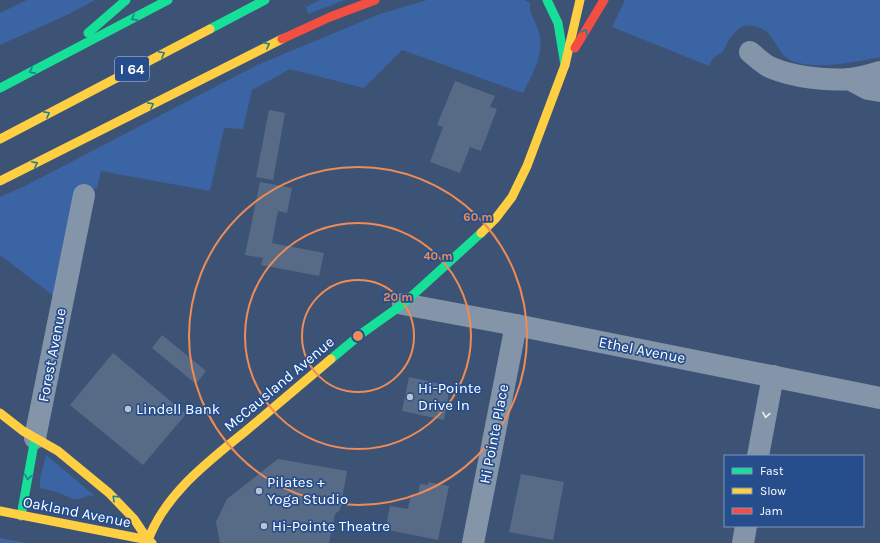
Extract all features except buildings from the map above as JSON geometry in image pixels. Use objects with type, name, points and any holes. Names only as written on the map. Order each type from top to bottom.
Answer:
[{"type":"main road","points":[[65,54],[126,0]]},
{"type":"main road","points":[[0,88],[168,0]]},
{"type":"main road","name":"I 64","points":[[0,139],[265,0]]},
{"type":"main road","points":[[0,181],[88,138],[274,41],[312,24],[375,0]]},
{"type":"main road","points":[[547,0],[551,6],[561,36],[565,65]]},
{"type":"main road","name":"McCausland Avenue","points":[[149,542],[154,526],[165,508],[181,488],[198,471],[361,334],[403,304],[472,243],[496,218],[512,197],[527,166],[565,65],[580,0]]},
{"type":"main road","name":"McCausland Avenue","points":[[565,65],[604,0]]},
{"type":"main road","points":[[0,413],[35,438],[58,451],[109,493],[134,519],[149,542]]},
{"type":"main road","name":"Forest Avenue","points":[[21,516],[35,438]]},
{"type":"main road","name":"Oakland Avenue","points":[[0,512],[149,542]]},
{"type":"street","points":[[750,52],[761,62],[772,68],[794,74],[825,79],[850,79],[880,72]]},
{"type":"street","points":[[850,79],[868,89],[880,91]]},
{"type":"street","name":"Forest Avenue","points":[[35,438],[84,195]]},
{"type":"street","name":"Ethel Avenue","points":[[403,304],[516,325],[880,398]]},
{"type":"street","name":"Hi Pointe Place","points":[[473,543],[516,325]]},
{"type":"street","points":[[758,455],[773,376]]},
{"type":"street","points":[[742,543],[746,527]]},
{"type":"shaded area","points":[[27,0],[95,0],[69,14],[0,45],[0,13]]},
{"type":"shaded area","points":[[320,0],[345,0],[308,14],[306,7]]},
{"type":"shaded area","points":[[427,0],[524,0],[530,3],[531,14],[539,33],[540,49],[537,64],[523,93],[402,50],[364,88],[290,69],[252,90],[243,129],[224,128],[210,191],[101,171],[97,189],[77,186],[55,297],[0,255],[0,197],[25,186],[257,65],[380,14]]},
{"type":"shaded area","points":[[625,0],[880,0],[880,57],[822,65],[799,63],[786,58],[769,34],[756,26],[749,25],[741,27],[729,39],[723,51],[714,58],[709,66],[612,27]]},
{"type":"shaded area","points":[[46,455],[96,497],[90,495],[79,499],[73,499],[57,492],[40,488],[40,479]]},
{"type":"shaded area","points":[[0,538],[26,543],[0,543]]},
{"type":"traffic: fast","points":[[88,33],[126,0]]},
{"type":"traffic: fast","points":[[0,88],[168,0]]},
{"type":"traffic: fast","points":[[210,29],[265,0]]},
{"type":"traffic: fast","points":[[547,0],[558,23],[565,65]]},
{"type":"traffic: fast","points":[[331,359],[361,334],[403,304],[481,233]]},
{"type":"traffic: fast","points":[[21,516],[35,438]]},
{"type":"traffic: slow","points":[[481,233],[496,218],[512,197],[527,166],[565,65],[580,0]]},
{"type":"traffic: slow","points":[[0,139],[210,29]]},
{"type":"traffic: slow","points":[[0,181],[282,39]]},
{"type":"traffic: slow","points":[[147,543],[164,509],[189,480],[217,454],[331,359]]},
{"type":"traffic: slow","points":[[0,413],[23,431],[58,451],[109,493],[134,519],[148,540],[152,543]]},
{"type":"traffic: slow","points":[[0,511],[148,540]]},
{"type":"traffic: jam","points":[[282,39],[330,17],[375,0]]},
{"type":"traffic: jam","points":[[575,48],[604,0]]},
{"type":"place","name":"Hi-Pointe Drive In","points":[[410,397]]},
{"type":"place","name":"Lindell Bank","points":[[128,409]]},
{"type":"place","name":"Pilates + Yoga Studio","points":[[259,491]]},
{"type":"place","name":"Hi-Pointe Theatre","points":[[264,526]]}]
